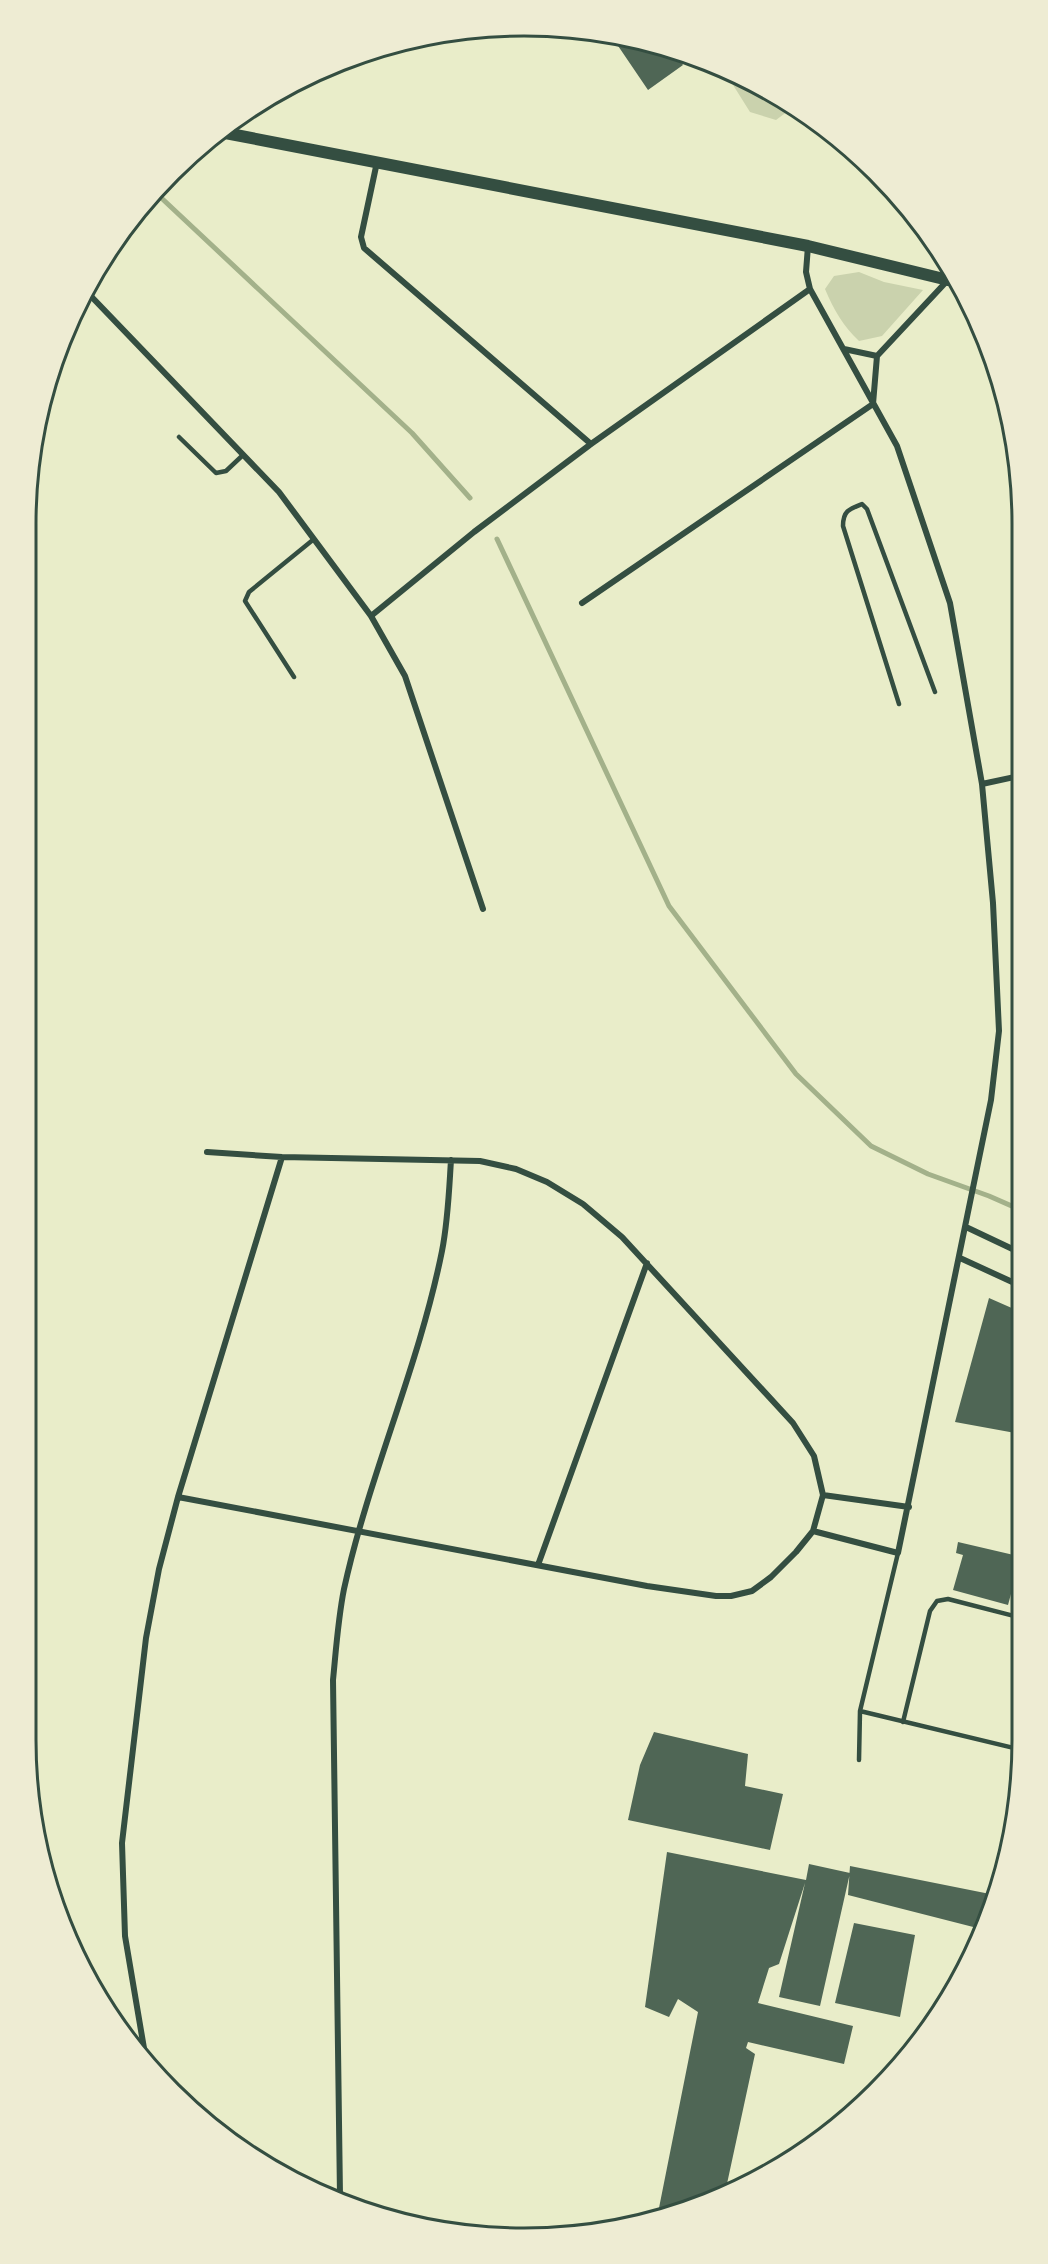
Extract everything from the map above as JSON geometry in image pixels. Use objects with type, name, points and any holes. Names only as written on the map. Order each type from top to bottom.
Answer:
[{"type":"main road","points":[[231,134],[808,246],[945,277]]},
{"type":"street","points":[[377,161],[361,237],[364,248],[591,444]]},
{"type":"street","points":[[808,246],[806,272],[810,289],[897,446],[950,603],[982,784],[993,903],[999,1031],[991,1100],[971,1204],[898,1553],[813,1531]]},
{"type":"street","points":[[873,404],[877,356],[947,281]]},
{"type":"street","points":[[371,616],[474,532],[591,444],[810,289]]},
{"type":"street","points":[[92,297],[279,492],[371,616],[405,676],[483,909]]},
{"type":"street","points":[[843,350],[877,356]]},
{"type":"street","points":[[582,603],[873,404]]},
{"type":"street","points":[[982,784],[1012,778]]},
{"type":"street","points":[[178,1497],[538,1565],[689,1592],[731,1596],[752,1591],[796,1552],[813,1531],[823,1495],[814,1456],[793,1423],[622,1237],[583,1204],[547,1182],[516,1169],[480,1161],[282,1157],[207,1152]]},
{"type":"street","points":[[143,2045],[125,1936],[122,1843],[146,1638],[159,1569],[178,1497],[282,1157]]},
{"type":"street","points":[[340,2192],[333,1680],[344,1591],[359,1531],[432,1294],[442,1250],[451,1160]]},
{"type":"street","points":[[966,1227],[1012,1249]]},
{"type":"street","points":[[960,1258],[1012,1282]]},
{"type":"street","points":[[538,1565],[647,1263]]},
{"type":"street","points":[[823,1495],[909,1507]]},
{"type":"lane","points":[[179,436],[216,473],[226,471],[243,455]]},
{"type":"lane","points":[[899,704],[843,526],[843,516],[848,509],[862,504],[867,509],[935,692]]},
{"type":"lane","points":[[294,677],[244,601],[249,592],[314,539]]},
{"type":"lane","points":[[859,1760],[860,1711],[898,1553]]},
{"type":"lane","points":[[903,1722],[930,1611],[937,1601],[948,1599],[1012,1615]]},
{"type":"lane","points":[[860,1711],[1012,1748]]},
{"type":"green space","points":[[731,82],[786,112],[776,120],[750,112]]},
{"type":"green space","points":[[859,272],[884,282],[923,290],[882,336],[859,341],[839,317],[825,289],[834,276]]},
{"type":"building","points":[[617,45],[681,62],[683,65],[648,90]]},
{"type":"building","points":[[989,1298],[1012,1308],[1012,1432],[955,1422]]},
{"type":"building","points":[[958,1542],[1012,1555],[1012,1590],[1008,1605],[953,1590],[963,1555],[956,1553]]},
{"type":"building","points":[[654,1732],[748,1754],[745,1786],[783,1794],[770,1850],[628,1820],[640,1765]]},
{"type":"building","points":[[667,1852],[806,1880],[809,1864],[850,1873],[820,2006],[779,1997],[805,1883],[779,1964],[769,1968],[758,2003],[853,2026],[844,2064],[748,2042],[746,2048],[755,2054],[727,2184],[659,2208],[698,2012],[678,1999],[669,2017],[645,2007]]},
{"type":"building","points":[[850,1866],[987,1893],[975,1927],[848,1895]]},
{"type":"building","points":[[854,1923],[915,1935],[900,2017],[835,2003]]},
{"type":"waterway","points":[[161,198],[412,433],[470,498]]},
{"type":"waterway","points":[[497,539],[669,906],[796,1074],[871,1146],[928,1174],[1012,1206]]}]
